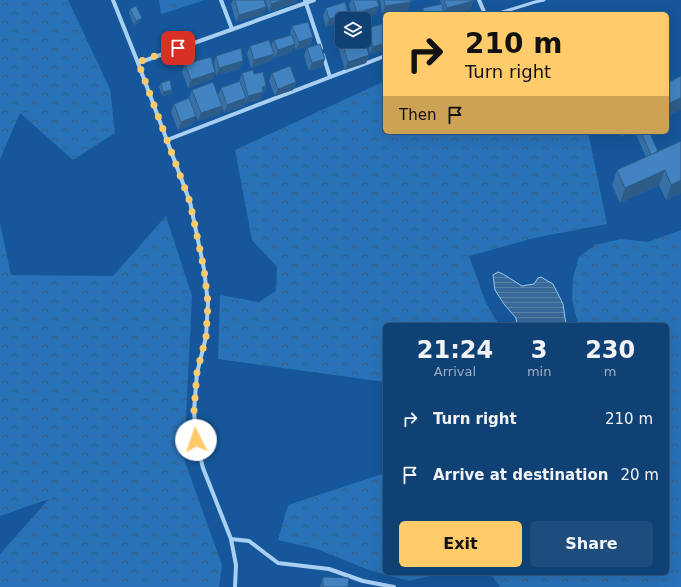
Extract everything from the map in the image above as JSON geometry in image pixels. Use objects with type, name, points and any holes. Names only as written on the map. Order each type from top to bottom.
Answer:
[{"type":"street","points":[[113,0],[138,62],[190,202],[204,269],[208,303],[206,337],[197,372],[194,411],[196,440],[203,468],[231,539],[236,565],[235,587]]},
{"type":"street","points":[[221,0],[232,29]]},
{"type":"street","points":[[138,62],[232,29],[305,1],[314,0]]},
{"type":"street","points":[[479,0],[484,12]]},
{"type":"street","points":[[305,1],[330,77]]},
{"type":"street","points":[[167,140],[383,57]]},
{"type":"street","points":[[231,539],[249,541],[278,563],[329,569],[363,581],[394,587]]},
{"type":"lane","points":[[502,12],[544,0]]},
{"type":"green space","points":[[0,0],[68,0],[110,89],[115,133],[73,160],[20,113],[0,159]]},
{"type":"green space","points":[[159,0],[205,0],[161,14]]},
{"type":"green space","points":[[383,82],[383,134],[588,134],[607,224],[534,238],[469,256],[486,303],[498,323],[383,323],[383,382],[218,359],[220,295],[259,302],[276,291],[277,267],[252,240],[235,150]]},
{"type":"green space","points":[[166,216],[192,296],[184,459],[222,565],[219,587],[0,587],[0,554],[49,499],[0,516],[0,223],[11,275],[113,276]]},
{"type":"green space","points":[[681,230],[681,587],[500,587],[491,575],[669,575],[669,323],[578,323],[572,300],[573,278],[579,257],[595,245],[621,239],[648,242]]},
{"type":"green space","points":[[383,474],[383,574],[369,570],[317,549],[278,540],[288,505]]},
{"type":"green space","points":[[387,575],[433,575],[409,581]]},
{"type":"shaded area","points":[[498,272],[522,286],[534,284],[538,278],[541,277],[553,284],[563,304],[566,323],[517,323],[516,318],[495,290],[493,275]]},
{"type":"building","points":[[235,0],[264,0],[266,7],[239,15]]},
{"type":"building","points":[[270,0],[283,0],[271,4]]},
{"type":"building","points":[[353,0],[377,0],[379,6],[357,12]]},
{"type":"building","points":[[384,0],[411,0],[411,2],[385,6]]},
{"type":"building","points":[[444,0],[473,0],[473,1],[447,8]]},
{"type":"building","points":[[345,2],[348,12],[335,12],[335,17],[329,19],[326,8]]},
{"type":"building","points":[[442,4],[444,12],[424,12],[423,8]]},
{"type":"building","points":[[136,6],[142,18],[136,21],[130,9]]},
{"type":"building","points":[[308,22],[313,37],[299,42],[292,26]]},
{"type":"building","points":[[383,24],[383,44],[373,47],[371,39],[371,27]]},
{"type":"building","points":[[292,35],[295,44],[278,50],[274,40]]},
{"type":"building","points":[[269,40],[274,54],[254,60],[250,46]]},
{"type":"building","points":[[320,44],[325,59],[312,63],[307,48]]},
{"type":"building","points":[[241,48],[243,61],[219,68],[216,56]]},
{"type":"building","points":[[344,48],[367,48],[369,55],[348,62]]},
{"type":"building","points":[[211,57],[215,72],[191,80],[185,64]]},
{"type":"building","points":[[290,66],[296,82],[278,89],[272,73]]},
{"type":"building","points":[[253,70],[254,74],[263,72],[266,86],[262,87],[263,92],[248,96],[242,73]]},
{"type":"building","points":[[681,76],[681,98],[669,103],[669,82]]},
{"type":"building","points":[[170,80],[172,90],[163,92],[161,83]]},
{"type":"building","points":[[240,81],[246,98],[227,105],[221,88]]},
{"type":"building","points":[[213,82],[222,106],[201,113],[192,90]]},
{"type":"building","points":[[189,98],[196,116],[181,122],[174,104]]},
{"type":"building","points":[[642,134],[650,134],[658,152],[651,155]]},
{"type":"building","points":[[681,141],[681,180],[671,185],[665,170],[625,188],[617,170]]},
{"type":"building","points":[[323,577],[349,578],[348,587],[323,587]]},
{"type":"route","points":[[178,48],[138,62],[190,202],[204,269],[208,303],[206,337],[197,372],[194,411],[196,440]]}]
